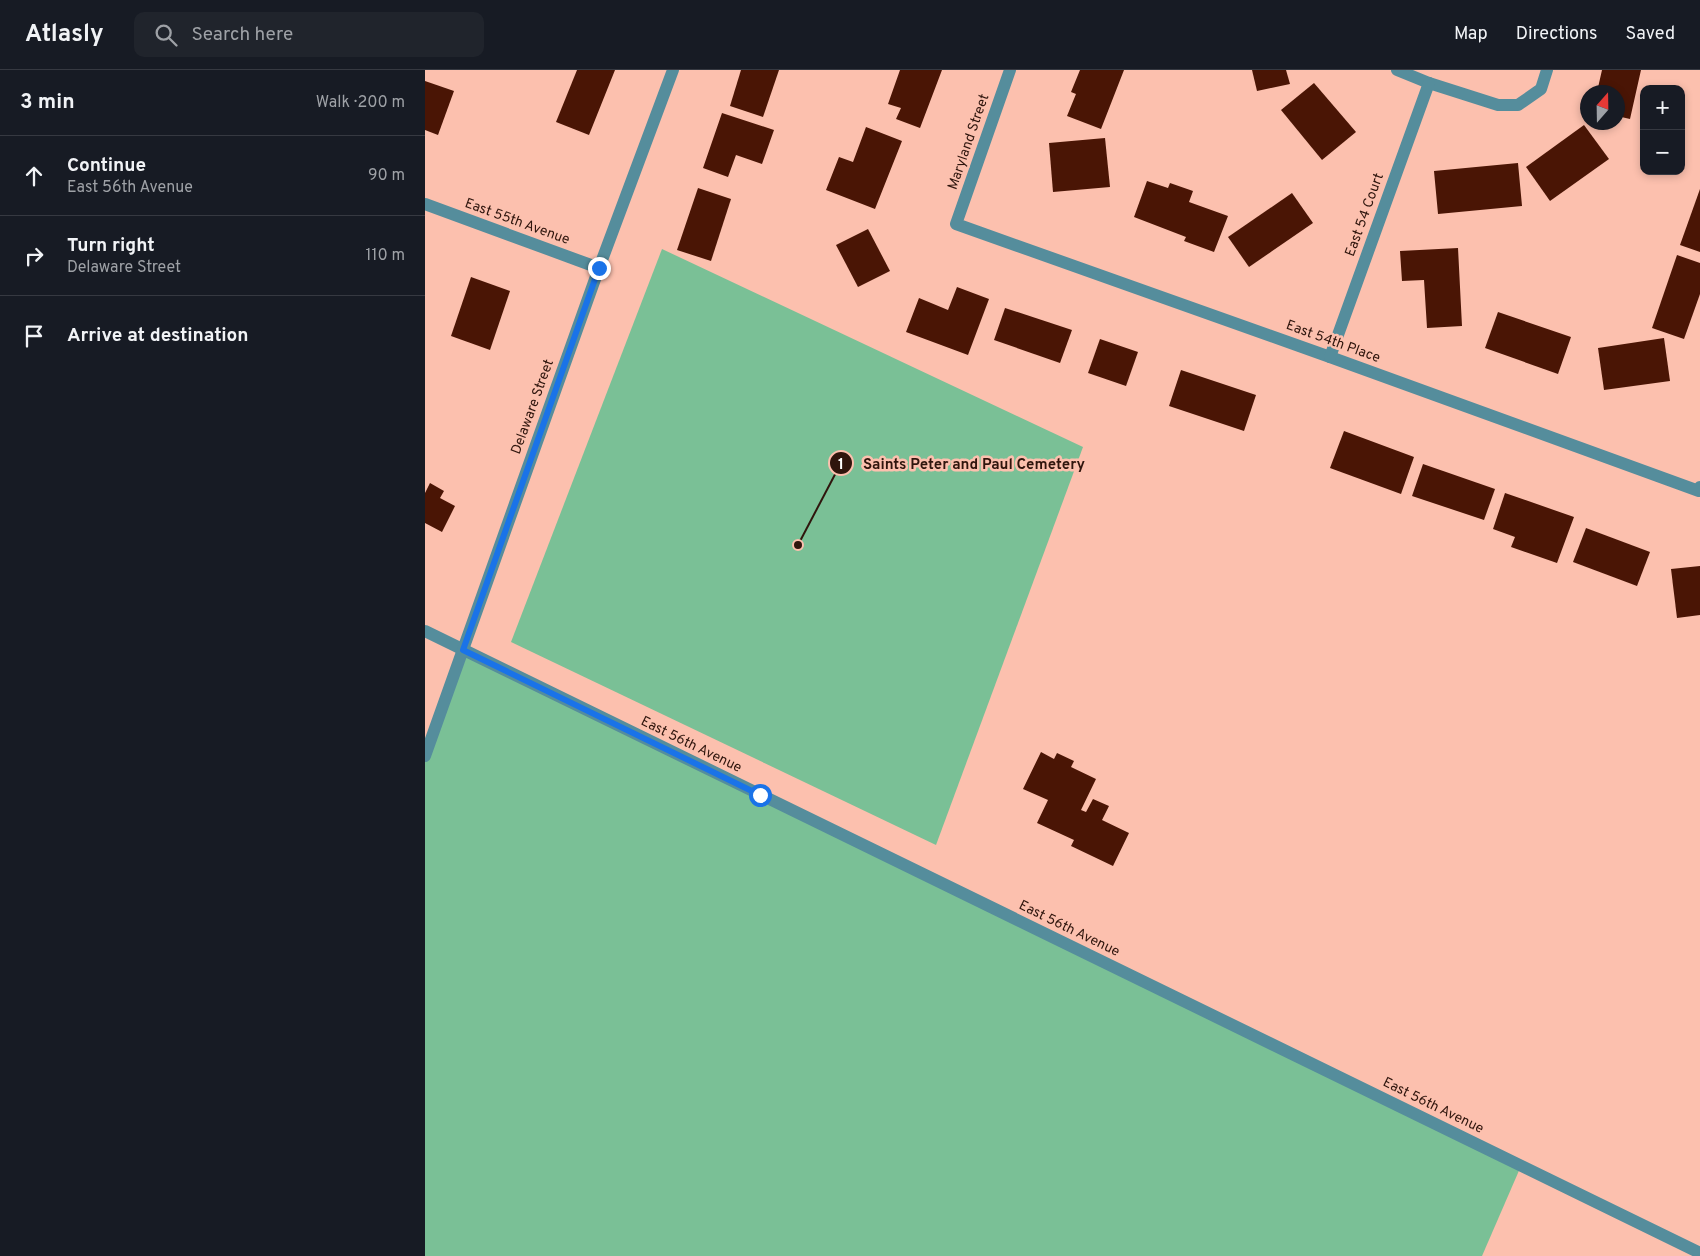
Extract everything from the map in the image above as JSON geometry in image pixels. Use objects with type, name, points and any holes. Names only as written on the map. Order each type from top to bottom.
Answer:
[{"type":"street","name":"Delaware Street","points":[[425,756],[599,268],[673,70]]},
{"type":"street","name":"Maryland Street","points":[[956,224],[1010,70]]},
{"type":"street","points":[[1397,70],[1429,83],[1497,105],[1518,105],[1541,89],[1547,70]]},
{"type":"street","name":"East 54 Court","points":[[1330,357],[1429,83]]},
{"type":"street","name":"East 55th Avenue","points":[[425,204],[599,268]]},
{"type":"street","name":"East 54th Place","points":[[956,224],[1699,489]]},
{"type":"street","name":"East 56th Avenue","points":[[425,631],[1700,1253]]},
{"type":"green space","points":[[662,249],[1083,447],[936,845],[511,642]]},
{"type":"green space","points":[[463,650],[1521,1166],[1482,1256],[425,1256],[425,756]]},
{"type":"building","points":[[577,70],[615,70],[589,135],[556,122]]},
{"type":"building","points":[[741,70],[779,70],[763,117],[730,106]]},
{"type":"building","points":[[900,70],[942,70],[920,128],[896,119],[901,108],[888,104]]},
{"type":"building","points":[[1080,70],[1124,70],[1101,129],[1067,116],[1076,94],[1071,92]]},
{"type":"building","points":[[1252,70],[1286,70],[1290,84],[1257,91]]},
{"type":"building","points":[[1602,70],[1641,70],[1630,119],[1625,118],[1625,85],[1599,85]]},
{"type":"building","points":[[425,81],[454,91],[438,135],[425,130]]},
{"type":"building","points":[[1314,83],[1356,132],[1322,160],[1281,110]]},
{"type":"building","points":[[722,113],[774,130],[762,164],[736,155],[728,177],[703,168]]},
{"type":"building","points":[[866,127],[902,141],[875,209],[826,190],[839,157],[853,162]]},
{"type":"building","points":[[1580,128],[1580,130],[1588,130],[1609,159],[1550,201],[1526,167]]},
{"type":"building","points":[[1105,138],[1110,187],[1053,192],[1049,143]]},
{"type":"building","points":[[1518,163],[1522,206],[1438,214],[1434,171]]},
{"type":"building","points":[[1147,181],[1168,188],[1170,183],[1193,191],[1189,202],[1228,216],[1214,252],[1184,241],[1186,237],[1134,217]]},
{"type":"building","points":[[698,188],[731,199],[711,261],[677,250]]},
{"type":"building","points":[[1700,189],[1700,252],[1680,245]]},
{"type":"building","points":[[1292,193],[1313,223],[1249,267],[1228,237]]},
{"type":"building","points":[[868,229],[890,271],[858,287],[836,245]]},
{"type":"building","points":[[1458,248],[1462,326],[1427,328],[1424,280],[1402,281],[1400,251]]},
{"type":"building","points":[[1677,255],[1700,263],[1700,294],[1684,339],[1652,328]]},
{"type":"building","points":[[471,277],[510,291],[490,350],[451,336]]},
{"type":"building","points":[[957,287],[989,299],[968,355],[906,332],[919,298],[948,310]]},
{"type":"building","points":[[1005,308],[1072,330],[1060,363],[994,340]]},
{"type":"building","points":[[1498,312],[1571,337],[1558,374],[1485,348]]},
{"type":"building","points":[[1664,338],[1670,381],[1604,390],[1598,348]]},
{"type":"building","points":[[1100,339],[1138,352],[1126,386],[1088,373]]},
{"type":"building","points":[[1181,370],[1256,395],[1244,431],[1169,406]]},
{"type":"building","points":[[1344,431],[1414,457],[1401,494],[1330,468]]},
{"type":"building","points":[[1423,464],[1495,489],[1484,520],[1412,496]]},
{"type":"building","points":[[430,483],[444,491],[440,498],[455,506],[442,532],[425,523],[425,493]]},
{"type":"building","points":[[1505,493],[1574,517],[1557,563],[1511,547],[1515,537],[1493,529]]},
{"type":"building","points":[[1586,528],[1650,552],[1637,586],[1573,562]]},
{"type":"building","points":[[1700,566],[1700,615],[1677,618],[1671,569]]},
{"type":"building","points":[[1041,752],[1054,759],[1057,753],[1074,761],[1071,767],[1096,779],[1081,810],[1086,812],[1093,799],[1109,806],[1102,820],[1129,833],[1113,866],[1071,846],[1074,840],[1037,823],[1048,800],[1023,789]]},
{"type":"place","name":"Saints Peter and Paul Cemetery","points":[[798,545]]},
{"type":"route","points":[[599,268],[463,650],[760,795]]}]
